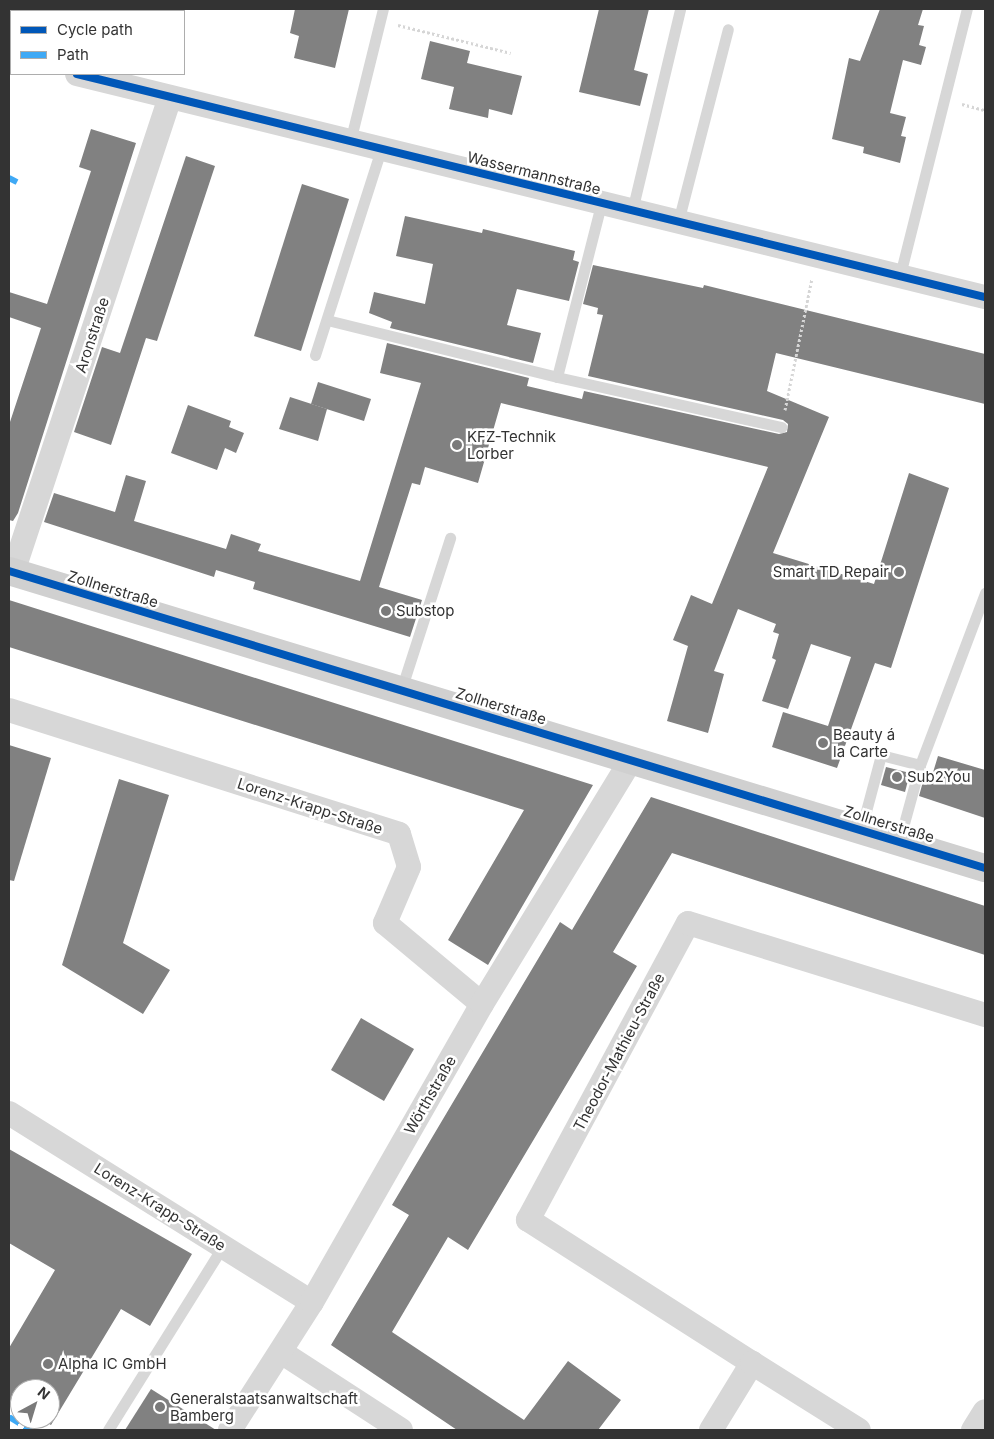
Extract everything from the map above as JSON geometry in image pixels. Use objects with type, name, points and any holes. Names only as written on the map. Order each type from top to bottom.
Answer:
[{"type":"street","name":"Wassermannstraße","points":[[81,75],[985,297]]},
{"type":"street","name":"Aronstraße","points":[[11,572],[170,98]]},
{"type":"street","name":"Zollnerstraße","points":[[11,572],[985,868]]},
{"type":"street","name":"Lorenz-Krapp-Straße","points":[[9,710],[399,834],[409,867],[385,923],[482,1004]]},
{"type":"street","name":"Wörthstraße","points":[[230,1430],[312,1302],[482,1004],[631,760]]},
{"type":"street","name":"Theodor-Mathieu-Straße","points":[[752,1363],[528,1220],[688,923],[985,1015]]},
{"type":"street","name":"Lorenz-Krapp-Straße","points":[[9,1113],[312,1302]]},
{"type":"street","points":[[281,1352],[401,1430]]},
{"type":"street","points":[[711,1430],[752,1363],[859,1430]]},
{"type":"street","points":[[973,1430],[985,1411]]},
{"type":"lane","points":[[632,211],[680,9]]},
{"type":"lane","points":[[900,275],[967,9]]},
{"type":"lane","points":[[350,142],[381,15]]},
{"type":"lane","points":[[678,222],[728,29]]},
{"type":"lane","points":[[315,355],[381,150]]},
{"type":"lane","points":[[556,377],[601,204]]},
{"type":"lane","points":[[326,320],[556,377],[781,427]]},
{"type":"lane","points":[[401,690],[450,538]]},
{"type":"lane","points":[[899,842],[920,765],[985,593]]},
{"type":"lane","points":[[861,830],[881,755],[920,765]]},
{"type":"lane","points":[[108,1430],[222,1246]]},
{"type":"path","points":[[381,15],[511,53]]},
{"type":"path","points":[[944,99],[985,110]]},
{"type":"path","points":[[781,427],[817,256]]},
{"type":"shaded area","points":[[23,9],[145,9],[145,10]]},
{"type":"building","points":[[295,9],[349,9],[335,68],[294,58],[299,36],[290,33]]},
{"type":"building","points":[[599,9],[649,9],[634,70],[648,74],[640,106],[579,92]]},
{"type":"building","points":[[880,9],[923,9],[918,25],[924,26],[919,45],[926,47],[921,65],[903,60],[890,113],[906,117],[901,136],[906,137],[900,163],[863,153],[864,147],[832,139],[849,58],[860,61]]},
{"type":"building","points":[[430,41],[470,51],[467,63],[522,76],[512,115],[489,109],[488,118],[449,109],[454,87],[421,79]]},
{"type":"building","points":[[91,129],[136,143],[18,513],[13,521],[9,520],[9,425],[41,328],[9,317],[9,292],[47,304],[91,171],[79,167]]},
{"type":"building","points":[[186,156],[215,166],[157,341],[146,338],[111,445],[74,432],[102,347],[120,353]]},
{"type":"building","points":[[302,184],[349,199],[301,351],[254,336]]},
{"type":"building","points":[[405,216],[482,233],[483,229],[575,251],[573,260],[579,262],[569,301],[517,289],[507,325],[541,333],[533,363],[390,328],[392,322],[369,313],[374,292],[425,304],[433,264],[396,256]]},
{"type":"building","points":[[593,265],[703,288],[704,285],[985,354],[985,404],[776,353],[767,391],[829,417],[773,553],[874,584],[909,473],[949,488],[891,668],[875,663],[837,768],[772,747],[783,712],[828,726],[851,657],[811,644],[788,709],[762,701],[776,660],[772,658],[779,634],[773,632],[776,624],[738,609],[714,671],[724,674],[708,733],[667,721],[688,646],[673,640],[691,595],[712,604],[768,467],[501,403],[478,483],[425,467],[420,485],[412,483],[379,587],[422,600],[410,637],[253,589],[255,582],[216,570],[214,577],[44,522],[54,493],[115,512],[126,475],[146,481],[134,521],[226,549],[231,534],[261,544],[258,551],[360,581],[421,383],[380,373],[387,343],[529,378],[527,386],[582,399],[584,391],[779,434],[787,432],[788,424],[783,420],[588,376],[603,315],[597,314],[598,308],[583,304]]},
{"type":"building","points":[[318,382],[371,399],[364,421],[311,404]]},
{"type":"building","points":[[290,397],[327,409],[318,441],[279,429]]},
{"type":"building","points":[[188,405],[231,421],[229,427],[244,433],[236,453],[225,448],[217,470],[171,453]]},
{"type":"building","points":[[9,600],[593,785],[488,965],[448,940],[524,810],[9,647]]},
{"type":"building","points":[[9,745],[51,758],[14,881],[9,880]]},
{"type":"building","points":[[938,756],[985,770],[985,818],[919,796],[924,778],[931,779]]},
{"type":"building","points":[[886,767],[910,773],[905,792],[881,785]]},
{"type":"building","points":[[119,779],[169,795],[123,943],[170,970],[143,1014],[62,965]]},
{"type":"building","points":[[651,797],[985,906],[985,955],[672,853],[613,952],[637,966],[468,1250],[448,1237],[392,1332],[524,1420],[568,1361],[621,1400],[598,1430],[457,1430],[331,1345],[409,1215],[392,1205],[560,922],[572,930]]},
{"type":"building","points":[[361,1018],[414,1049],[384,1101],[331,1070]]},
{"type":"building","points":[[9,1149],[192,1254],[150,1326],[121,1309],[60,1410],[60,1379],[10,1379],[9,1400],[9,1348],[55,1270],[9,1243]]},
{"type":"building","name":"Generalstaatsanwaltschaft Bamberg","points":[[151,1389],[216,1430],[125,1430]]},
{"type":"marked path","points":[[9,178],[17,182]]},
{"type":"marked path","points":[[9,1417],[31,1430]]},
{"type":"cycle path","points":[[81,75],[985,297]]},
{"type":"cycle path","points":[[9,571],[985,868]]},
{"type":"place","name":"KFZ-Technik Lorber","points":[[457,445]]},
{"type":"place","name":"Smart TD Repair","points":[[899,572]]},
{"type":"place","name":"Substop","points":[[386,611]]},
{"type":"place","name":"Beauty á la Carte","points":[[823,743]]},
{"type":"place","name":"Sub2You","points":[[897,777]]},
{"type":"place","name":"Alpha IC GmbH","points":[[48,1364]]},
{"type":"place","name":"Generalstaatsanwaltschaft Bamberg","points":[[160,1407]]}]
